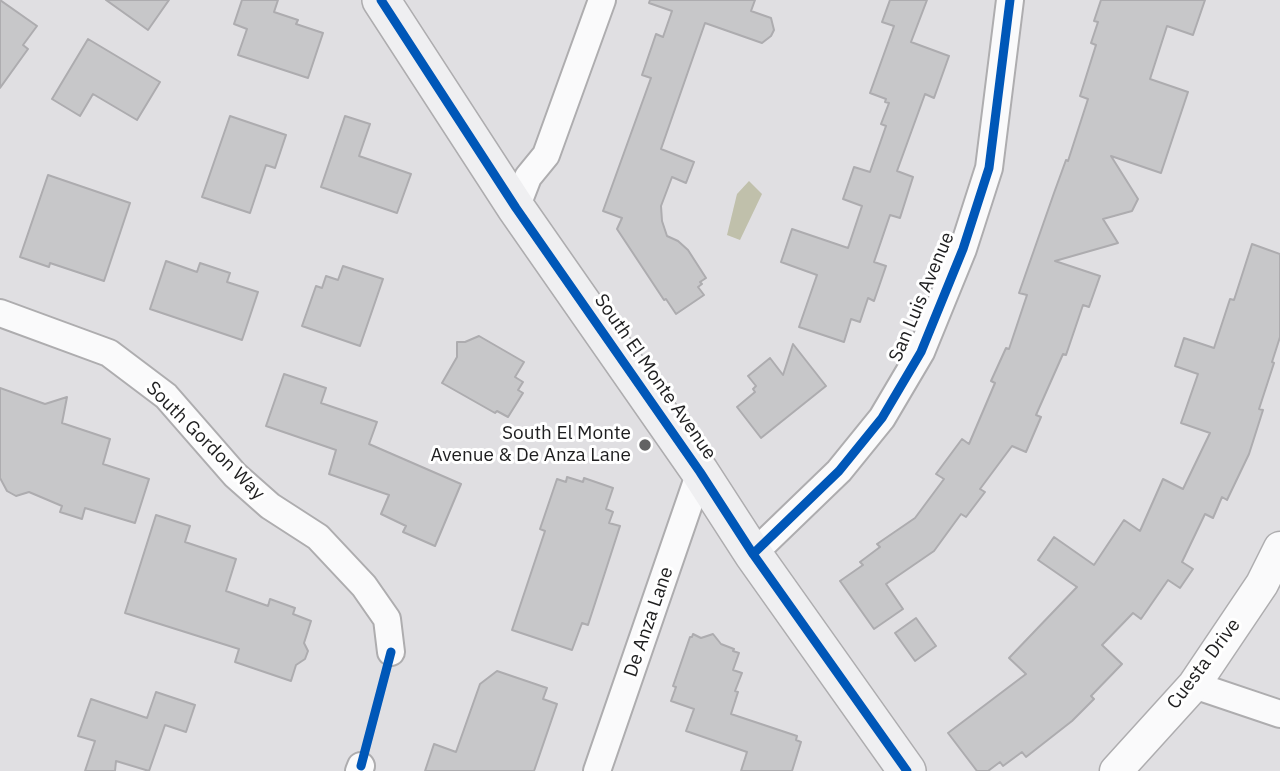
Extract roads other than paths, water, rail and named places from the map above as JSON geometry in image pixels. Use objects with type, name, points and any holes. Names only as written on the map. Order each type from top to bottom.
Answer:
[{"type":"main road","name":"South El Monte Avenue","points":[[381,0],[516,208],[701,472],[753,554],[907,771]]},
{"type":"street","points":[[516,208],[528,177],[546,155],[602,0]]},
{"type":"street","name":"San Luis Avenue","points":[[753,554],[839,471],[881,418],[921,352],[963,249],[989,168],[1010,0]]},
{"type":"street","name":"South Gordon Way","points":[[0,313],[109,354],[166,396],[235,475],[271,506],[318,537],[364,586],[387,619],[391,652]]},
{"type":"street","name":"De Anza Lane","points":[[597,771],[701,472]]},
{"type":"street","name":"Cuesta Drive","points":[[1116,771],[1194,685],[1262,584],[1280,548]]},
{"type":"street","points":[[1194,685],[1280,714]]},
{"type":"place","name":"South El Monte Avenue & De Anza Lane","points":[[645,445]]}]
